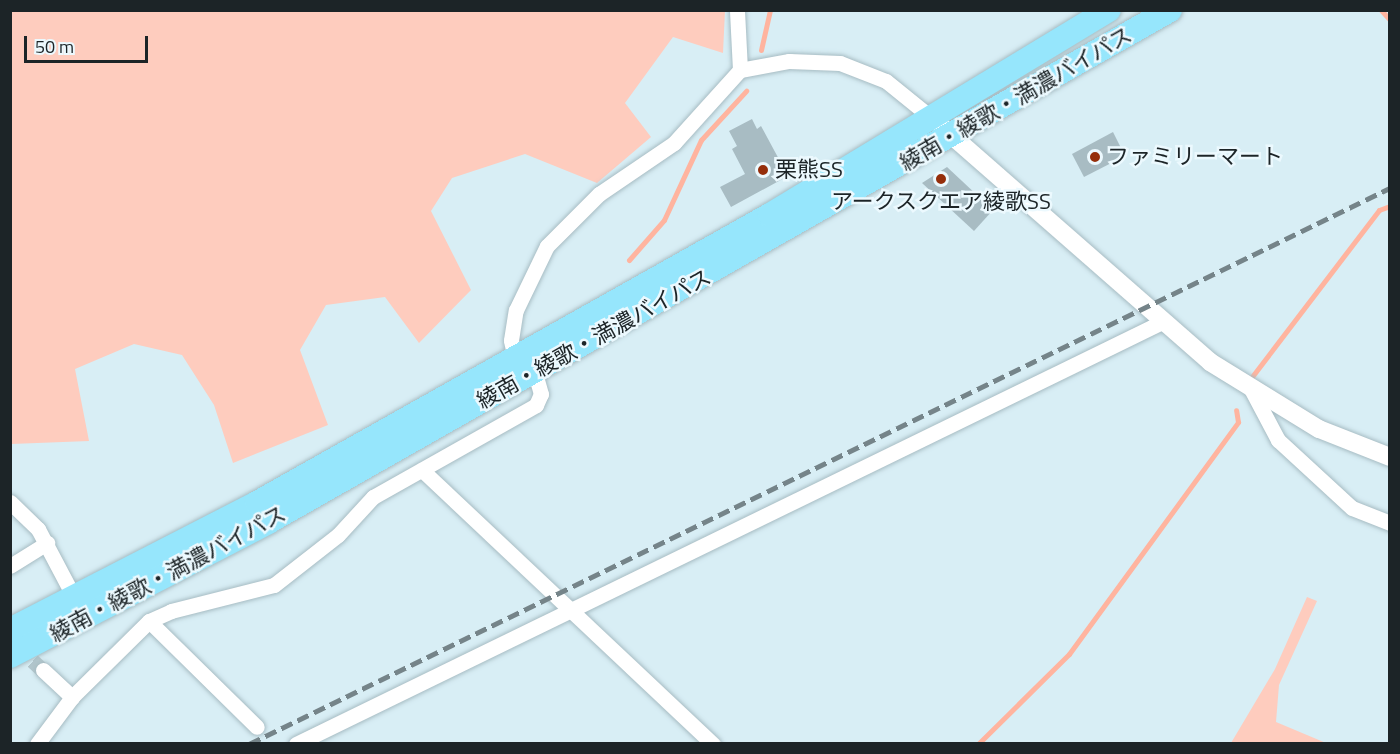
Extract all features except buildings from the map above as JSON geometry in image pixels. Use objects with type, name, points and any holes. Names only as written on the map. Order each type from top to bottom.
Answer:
[{"type":"highway","name":"綾南・綾歌・満濃バイパス","points":[[10,656],[80,609],[933,119],[1109,10]]},
{"type":"highway","name":"綾南・綾歌・満濃バイパス","points":[[10,630],[80,609],[535,373],[1170,10]]},
{"type":"street","points":[[737,10],[740,70]]},
{"type":"street","points":[[515,358],[511,340],[516,310],[547,246],[599,194],[674,143],[740,70],[789,61],[840,63],[886,81],[951,134],[1160,323],[1251,389],[1319,429],[1389,457]]},
{"type":"street","points":[[296,744],[1160,323]]},
{"type":"street","points":[[37,744],[72,698],[149,621],[171,611],[274,585],[338,535],[373,497],[536,405],[541,394],[535,373]]},
{"type":"street","points":[[1251,389],[1278,440],[1352,508],[1389,523]]},
{"type":"street","points":[[422,470],[569,612],[713,744]]},
{"type":"street","points":[[10,502],[28,515],[47,543],[80,609]]},
{"type":"street","points":[[10,566],[47,543]]},
{"type":"street","points":[[149,621],[257,727]]},
{"type":"street","points":[[43,670],[72,698]]},
{"type":"shaded area","points":[[725,10],[723,53],[673,37],[625,103],[651,137],[597,183],[525,154],[452,178],[431,211],[471,290],[419,343],[385,297],[326,305],[300,350],[328,425],[233,463],[214,405],[182,355],[134,344],[75,369],[89,441],[11,444],[10,11]]},
{"type":"shaded area","points":[[1307,597],[1317,601],[1279,685],[1276,722],[1326,743],[1231,743],[1275,669]]},
{"type":"waterway","points":[[761,50],[770,10]]},
{"type":"waterway","points":[[1381,10],[1390,20]]},
{"type":"waterway","points":[[629,260],[664,220],[701,140],[746,91]]},
{"type":"waterway","points":[[1251,378],[1379,210],[1390,206]]},
{"type":"waterway","points":[[978,744],[1069,654],[1238,422],[1236,410]]},
{"type":"tunnel","points":[[16,645],[43,670]]},
{"type":"railway","points":[[249,744],[1390,188]]},
{"type":"place","name":"ファミリーマート","points":[[1095,157]]},
{"type":"place","name":"栗熊SS","points":[[763,170]]},
{"type":"place","name":"アークスクエア綾歌SS","points":[[941,179]]}]
